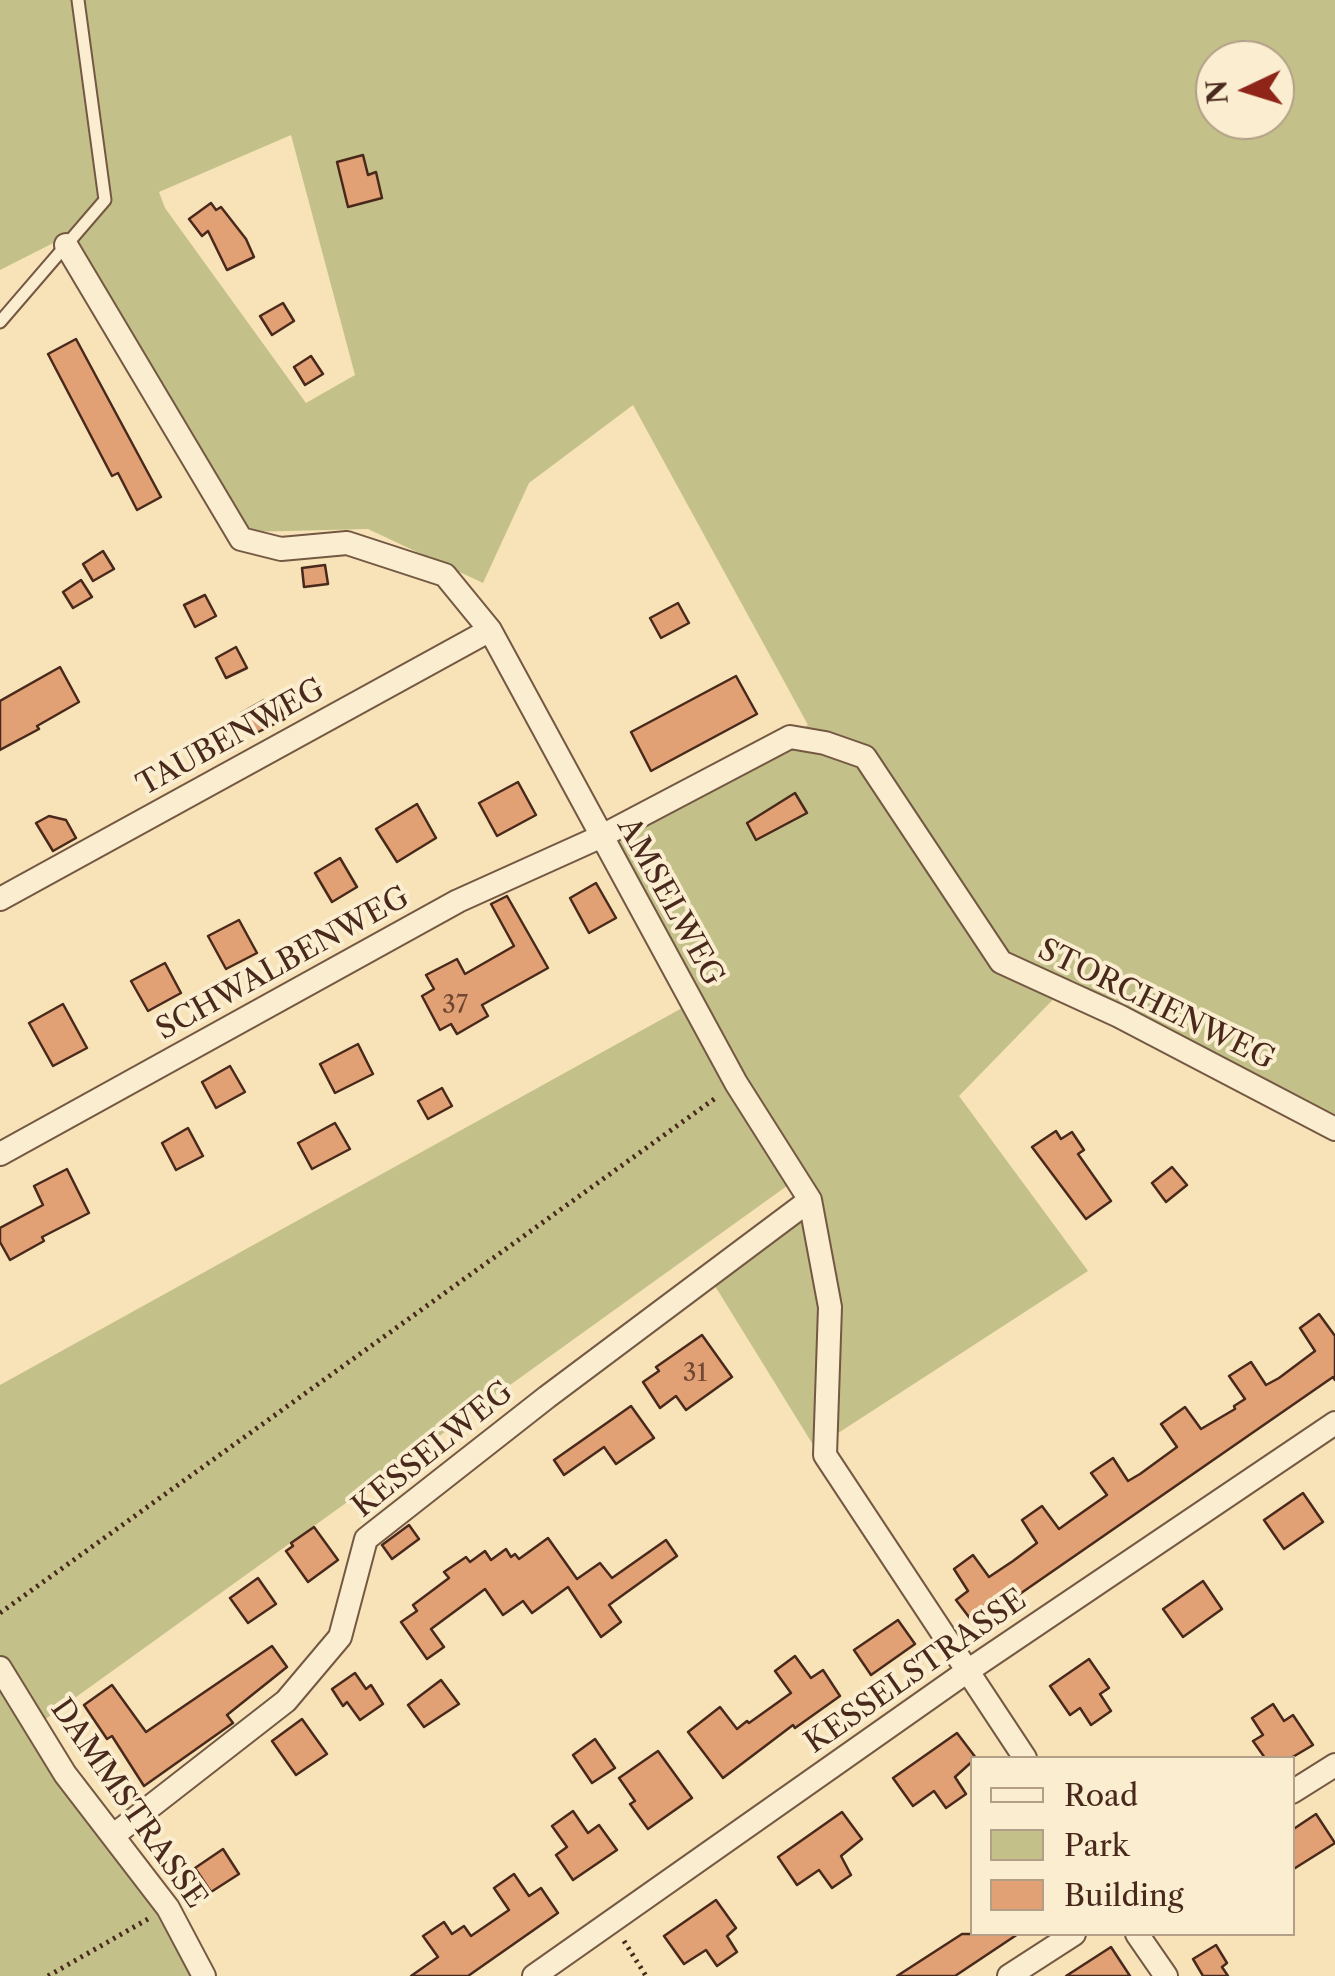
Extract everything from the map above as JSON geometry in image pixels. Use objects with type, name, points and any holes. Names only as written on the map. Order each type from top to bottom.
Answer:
[{"type":"street","name":"AMSELWEG","points":[[66,245],[241,540],[281,549],[346,544],[446,575],[490,630],[736,1083],[810,1200],[830,1307],[825,1455],[1024,1756]]},
{"type":"street","name":"TAUBENWEG","points":[[0,899],[490,630]]},
{"type":"street","name":"STORCHENWEG","points":[[600,837],[790,738],[825,743],[866,757],[1001,962],[1118,1016],[1335,1129]]},
{"type":"street","name":"SCHWALBENWEG","points":[[0,1154],[458,901],[600,837]]},
{"type":"street","name":"KESSELWEG","points":[[114,1835],[286,1702],[340,1636],[366,1538],[810,1200]]},
{"type":"street","name":"KESSELSTRASSE","points":[[534,1976],[969,1670],[1335,1422]]},
{"type":"street","name":"DAMMSTRASSE","points":[[0,1668],[65,1774],[168,1908],[204,1976]]},
{"type":"street","points":[[1295,1790],[1335,1764]]},
{"type":"street","points":[[1009,1976],[1071,1936]]},
{"type":"street","points":[[1139,1936],[1166,1976]]},
{"type":"lane","points":[[0,322],[105,200],[78,0]]},
{"type":"path","points":[[0,1613],[736,1083]]},
{"type":"path","points":[[48,1976],[168,1908]]},
{"type":"path","points":[[612,1922],[646,1976]]},
{"type":"green space","points":[[0,0],[1335,0],[1335,1114],[1072,980],[959,1096],[1088,1271],[815,1448],[707,1273],[799,1196],[791,1183],[33,1728],[114,1835],[196,1976],[0,1976],[0,1385],[693,1002],[605,839],[808,725],[633,405],[529,483],[483,583],[368,529],[247,532],[73,233],[0,270]],"holes":[[[291,135],[355,375],[306,403],[165,208],[159,192]]]},
{"type":"building","points":[[363,155],[368,175],[376,172],[382,198],[348,207],[337,162]]},
{"type":"building","points":[[211,203],[216,210],[221,207],[246,239],[254,257],[227,270],[208,231],[202,236],[189,219]]},
{"type":"building","points":[[283,303],[294,321],[272,335],[260,316]]},
{"type":"building","points":[[76,339],[161,497],[137,510],[118,473],[112,476],[48,354]]},
{"type":"building","points":[[311,356],[323,374],[305,385],[294,367]]},
{"type":"building","points":[[103,551],[114,569],[93,581],[83,564]]},
{"type":"building","points":[[325,565],[328,584],[304,587],[302,568]]},
{"type":"building","points":[[81,580],[92,597],[73,608],[63,592]]},
{"type":"building","points":[[205,595],[216,616],[195,627],[184,605]]},
{"type":"building","points":[[678,603],[689,623],[661,638],[650,618]]},
{"type":"building","points":[[236,647],[247,668],[226,678],[216,658]]},
{"type":"building","points":[[60,667],[79,702],[0,750],[0,701]]},
{"type":"building","points":[[736,676],[757,714],[651,771],[631,732]]},
{"type":"building","points":[[264,700],[267,706],[276,701],[285,719],[252,735],[241,713]]},
{"type":"building","points":[[518,782],[536,815],[497,836],[479,803]]},
{"type":"building","points":[[795,793],[807,813],[756,840],[747,823]]},
{"type":"building","points":[[417,804],[436,838],[397,862],[376,829]]},
{"type":"building","points":[[49,816],[66,820],[76,838],[53,851],[36,823]]},
{"type":"building","points":[[340,858],[357,887],[332,902],[315,873]]},
{"type":"building","points":[[596,883],[616,918],[589,933],[570,898]]},
{"type":"building","points":[[507,896],[548,968],[482,1005],[488,1016],[457,1034],[451,1024],[440,1030],[422,996],[434,989],[426,975],[457,959],[465,974],[514,946],[491,904]]},
{"type":"building","points":[[239,920],[257,953],[226,969],[208,936]]},
{"type":"building","points":[[165,963],[181,993],[148,1011],[131,981]]},
{"type":"building","points":[[63,1004],[87,1048],[53,1066],[29,1023]]},
{"type":"building","points":[[358,1044],[373,1074],[335,1093],[320,1064]]},
{"type":"building","points":[[230,1066],[245,1092],[216,1108],[202,1082]]},
{"type":"building","points":[[442,1088],[452,1106],[428,1119],[418,1101]]},
{"type":"building","points":[[335,1123],[350,1149],[312,1169],[298,1143]]},
{"type":"building","points":[[188,1128],[203,1156],[176,1170],[162,1143]]},
{"type":"building","points":[[1056,1131],[1061,1139],[1072,1132],[1084,1150],[1078,1154],[1111,1201],[1086,1219],[1032,1147]]},
{"type":"building","points":[[1172,1167],[1187,1185],[1166,1202],[1152,1183]]},
{"type":"building","points":[[67,1169],[89,1213],[42,1237],[44,1241],[10,1260],[0,1242],[0,1228],[43,1205],[34,1186]]},
{"type":"building","points":[[1319,1314],[1335,1336],[1335,1380],[1333,1377],[975,1625],[956,1600],[968,1591],[954,1569],[973,1555],[989,1577],[1013,1561],[1037,1543],[1022,1520],[1042,1506],[1059,1529],[1107,1495],[1091,1473],[1113,1458],[1128,1481],[1140,1474],[1177,1447],[1161,1424],[1185,1407],[1201,1429],[1235,1409],[1245,1399],[1229,1376],[1251,1362],[1266,1385],[1279,1378],[1315,1351],[1300,1328]]},
{"type":"building","points":[[702,1335],[732,1377],[686,1410],[676,1396],[660,1408],[643,1382],[659,1371],[656,1367]]},
{"type":"building","points":[[631,1406],[654,1438],[616,1464],[604,1447],[564,1475],[554,1460]]},
{"type":"building","points":[[1303,1493],[1323,1522],[1284,1549],[1264,1520]]},
{"type":"building","points":[[409,1525],[419,1539],[392,1559],[382,1545]]},
{"type":"building","points":[[314,1527],[338,1560],[308,1582],[286,1551]]},
{"type":"building","points":[[548,1538],[577,1579],[600,1563],[612,1578],[666,1540],[677,1556],[609,1605],[621,1622],[601,1637],[568,1587],[532,1613],[523,1601],[503,1615],[485,1589],[431,1629],[444,1647],[427,1659],[401,1622],[417,1611],[413,1605],[449,1578],[444,1572],[466,1557],[470,1562],[485,1551],[491,1560],[506,1549],[511,1557],[515,1554],[519,1559]]},
{"type":"building","points":[[258,1578],[276,1604],[248,1623],[230,1598]]},
{"type":"building","points":[[1203,1581],[1222,1609],[1183,1637],[1163,1609]]},
{"type":"building","points":[[898,1620],[915,1644],[871,1675],[854,1650]]},
{"type":"building","points":[[272,1646],[287,1667],[227,1715],[233,1723],[144,1786],[112,1736],[107,1739],[84,1705],[112,1685],[146,1732]]},
{"type":"building","points":[[795,1656],[811,1678],[823,1670],[840,1696],[795,1728],[793,1725],[723,1778],[688,1732],[720,1707],[737,1729],[749,1723],[791,1693],[775,1671]]},
{"type":"building","points":[[1089,1659],[1109,1688],[1100,1694],[1111,1711],[1091,1725],[1080,1708],[1070,1715],[1050,1686]]},
{"type":"building","points":[[355,1673],[366,1689],[371,1685],[383,1704],[360,1720],[347,1702],[343,1706],[332,1689]]},
{"type":"building","points":[[441,1680],[459,1704],[424,1727],[408,1705]]},
{"type":"building","points":[[1273,1704],[1284,1721],[1293,1715],[1313,1745],[1294,1756],[1264,1756],[1253,1741],[1263,1735],[1252,1718]]},
{"type":"building","points":[[302,1719],[327,1754],[296,1775],[272,1741]]},
{"type":"building","points":[[957,1733],[974,1756],[970,1756],[970,1763],[955,1777],[966,1794],[946,1808],[934,1791],[913,1806],[893,1778]]},
{"type":"building","points":[[595,1739],[615,1768],[592,1783],[573,1755]]},
{"type":"building","points":[[658,1751],[692,1798],[648,1829],[630,1804],[635,1801],[619,1778]]},
{"type":"building","points":[[573,1811],[588,1833],[599,1825],[617,1850],[573,1880],[556,1855],[567,1847],[552,1826]]},
{"type":"building","points":[[842,1812],[862,1839],[841,1856],[851,1875],[832,1888],[819,1870],[797,1885],[778,1857]]},
{"type":"building","points":[[1316,1814],[1335,1843],[1295,1868],[1295,1828]]},
{"type":"building","points":[[223,1849],[239,1874],[211,1892],[195,1868]]},
{"type":"building","points":[[514,1874],[529,1896],[541,1888],[558,1913],[468,1976],[411,1976],[438,1957],[423,1936],[444,1922],[452,1934],[464,1926],[471,1936],[509,1910],[494,1888]]},
{"type":"building","points":[[716,1900],[736,1928],[727,1936],[737,1952],[717,1966],[706,1950],[684,1964],[664,1936]]},
{"type":"building","points":[[962,1934],[1015,1936],[955,1976],[897,1976]]},
{"type":"building","points":[[1216,1945],[1227,1963],[1222,1967],[1228,1976],[1203,1976],[1193,1959]]},
{"type":"building","points":[[1111,1947],[1130,1976],[1066,1976]]}]
